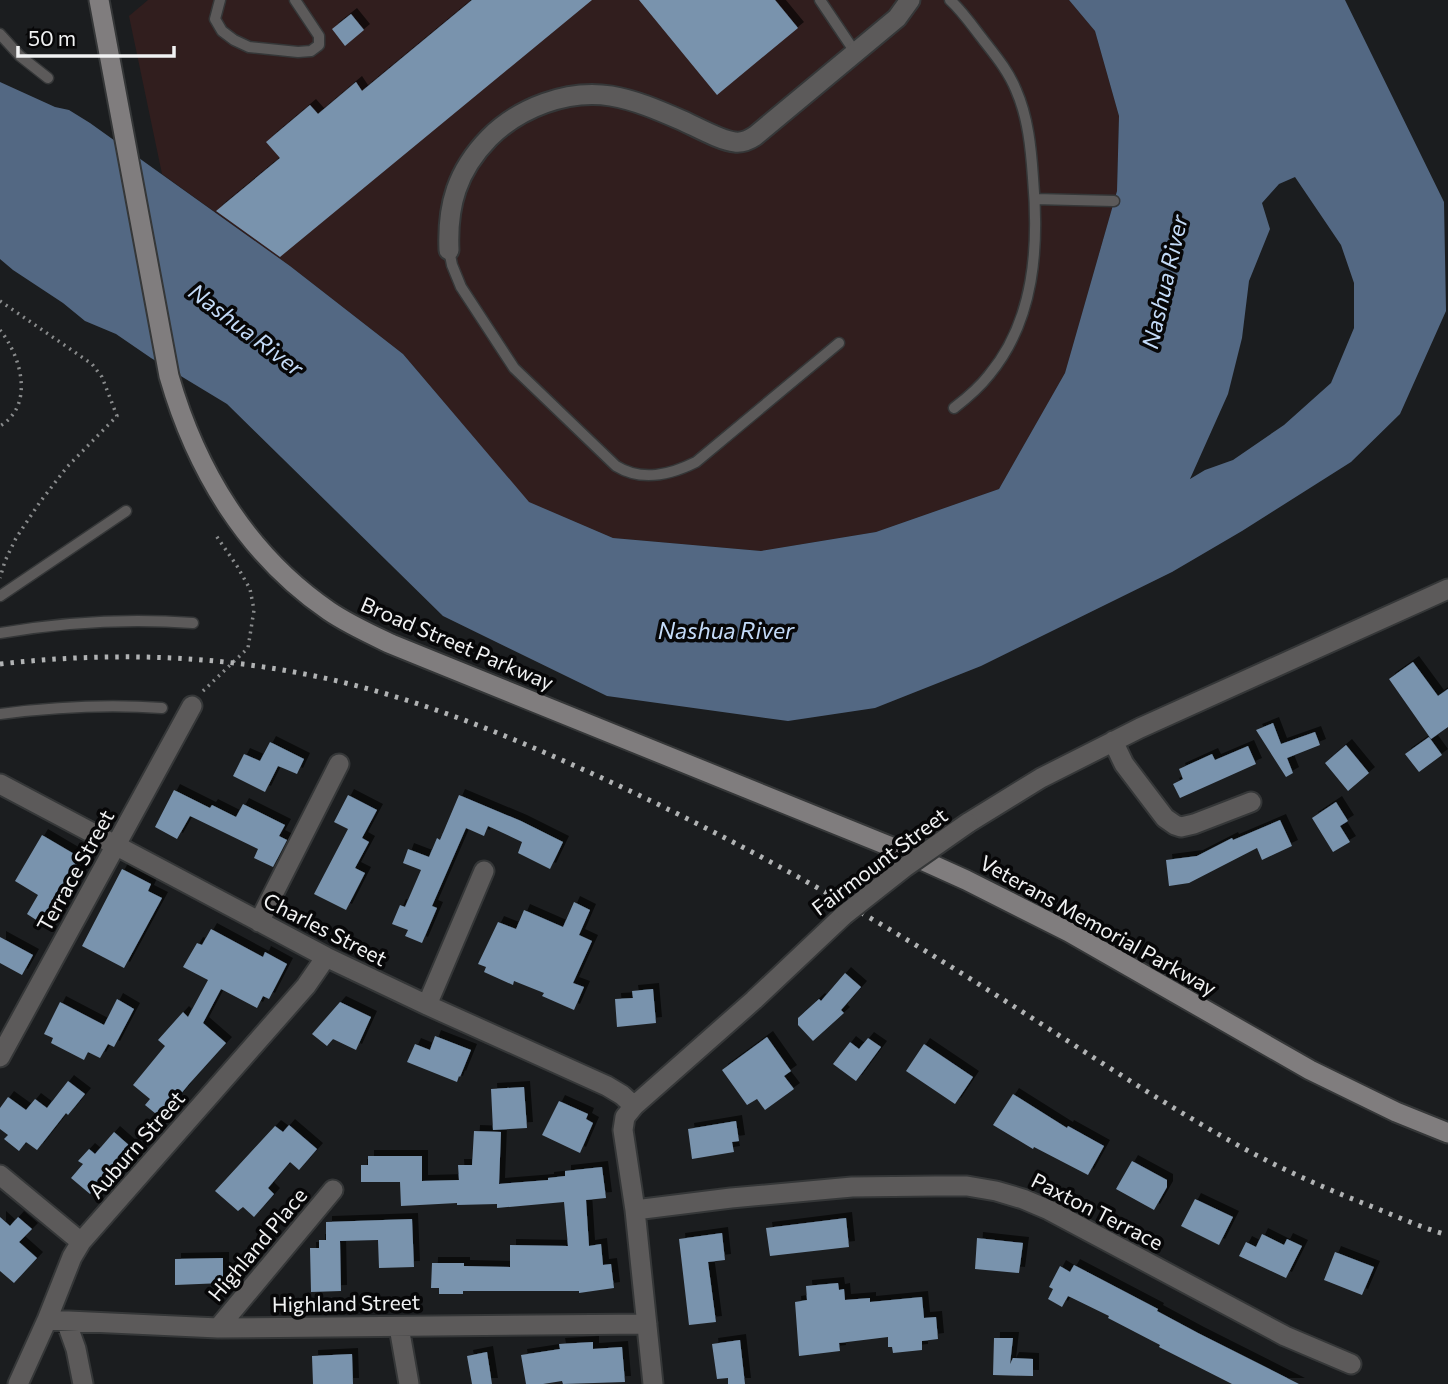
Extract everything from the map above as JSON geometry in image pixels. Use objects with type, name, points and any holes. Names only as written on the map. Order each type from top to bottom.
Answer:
[{"type":"main road","name":"Broad Street Parkway","points":[[99,0],[169,376],[199,457],[233,517],[257,547],[295,586],[340,619],[391,644],[718,776]]},
{"type":"main road","name":"Veterans Memorial Parkway","points":[[718,776],[904,852],[989,891],[1069,932],[1310,1070],[1396,1112],[1448,1133]]},
{"type":"street","points":[[449,250],[449,212],[468,165],[497,131],[532,107],[567,97],[596,94],[611,96],[660,111],[729,141],[742,142],[755,136],[897,18],[910,0]]},
{"type":"street","name":"Fairmount Street","points":[[634,1106],[754,1000],[828,928],[968,823],[1031,784],[1113,741],[1448,589]]},
{"type":"street","name":"Terrace Street","points":[[0,1058],[192,705]]},
{"type":"street","points":[[1113,741],[1125,764],[1165,818],[1175,825],[1181,827],[1194,824],[1251,802]]},
{"type":"street","points":[[259,922],[339,764]]},
{"type":"street","name":"Charles Street","points":[[0,784],[326,957],[607,1086],[634,1106]]},
{"type":"street","points":[[427,1005],[484,871]]},
{"type":"street","name":"Auburn Street","points":[[18,1384],[57,1320],[72,1256],[81,1242],[306,986],[326,957]]},
{"type":"street","points":[[634,1106],[625,1117],[623,1130],[635,1210],[653,1384]]},
{"type":"street","points":[[0,1174],[81,1242]]},
{"type":"street","name":"Paxton Terrace","points":[[635,1210],[852,1187],[951,1186],[996,1191],[1049,1210],[1286,1336],[1351,1364]]},
{"type":"street","name":"Highland Place","points":[[218,1328],[334,1190]]},
{"type":"street","points":[[57,1320],[76,1349],[83,1384]]},
{"type":"street","name":"Highland Street","points":[[57,1320],[218,1328],[646,1324]]},
{"type":"street","points":[[399,1326],[409,1384]]},
{"type":"lane","points":[[220,0],[215,19],[222,31],[234,40],[249,47],[311,51],[319,45],[319,36],[295,0]]},
{"type":"lane","points":[[820,0],[855,52]]},
{"type":"lane","points":[[950,0],[1001,63],[1019,96],[1030,142],[1036,230],[1032,275],[1019,323],[1006,351],[990,375],[954,408]]},
{"type":"lane","points":[[0,34],[20,56],[48,78]]},
{"type":"lane","points":[[1035,200],[1114,201]]},
{"type":"lane","points":[[449,250],[454,273],[461,287],[518,373],[610,461],[635,475],[659,475],[696,462],[839,343]]},
{"type":"lane","points":[[2,595],[126,511]]},
{"type":"lane","points":[[0,633],[57,624],[92,622],[193,622]]},
{"type":"lane","points":[[0,714],[108,705],[162,708]]},
{"type":"path","points":[[0,301],[92,364],[102,377],[117,416],[67,467],[22,529],[0,574],[2,595]]},
{"type":"path","points":[[0,330],[20,365],[22,381],[13,415],[8,422],[0,426]]},
{"type":"path","points":[[192,705],[207,685],[248,648],[254,610],[250,589],[215,534]]},
{"type":"shaded area","points":[[148,0],[1069,0],[1095,31],[1119,116],[1117,191],[1065,373],[999,489],[876,532],[761,551],[613,538],[528,502],[403,354],[290,266],[162,174],[129,16]]},
{"type":"water","name":"Nashua River","points":[[1069,0],[1345,0],[1444,202],[1446,311],[1400,414],[1351,462],[1172,572],[981,666],[875,708],[788,721],[607,696],[443,616],[227,404],[116,334],[85,321],[0,259],[0,82],[55,107],[69,110],[90,123],[290,266],[403,354],[529,502],[613,538],[761,551],[876,532],[999,489],[1065,373],[1117,191],[1119,116],[1095,31]],"holes":[[[1295,177],[1341,245],[1354,283],[1354,328],[1331,383],[1284,425],[1233,460],[1205,470],[1190,479],[1228,394],[1242,338],[1249,281],[1270,229],[1262,203],[1279,184]]]},
{"type":"building","points":[[472,0],[592,0],[280,257],[216,211],[280,158],[266,142],[310,105],[318,114],[356,82],[362,91]]},
{"type":"building","points":[[639,0],[775,0],[798,28],[717,95]]},
{"type":"building","points":[[351,14],[364,30],[345,46],[332,29]]},
{"type":"building","points":[[1413,662],[1438,696],[1448,689],[1448,727],[1431,739],[1389,679]]},
{"type":"building","points":[[1273,723],[1281,744],[1315,732],[1320,745],[1287,758],[1293,773],[1286,777],[1256,730]]},
{"type":"building","points":[[1429,737],[1442,755],[1419,772],[1405,754]]},
{"type":"building","points":[[270,742],[304,759],[297,774],[278,766],[265,792],[233,776],[244,754],[260,761]]},
{"type":"building","points":[[1346,745],[1369,773],[1348,791],[1325,763]]},
{"type":"building","points":[[1248,746],[1256,764],[1180,798],[1173,784],[1183,779],[1179,769],[1212,754],[1215,760]]},
{"type":"building","points":[[174,790],[210,808],[212,805],[236,817],[243,804],[285,825],[279,836],[287,840],[273,867],[254,858],[258,849],[190,816],[177,839],[155,827]]},
{"type":"building","points":[[348,795],[377,810],[362,838],[369,842],[355,868],[365,873],[346,910],[314,894],[348,829],[334,822]]},
{"type":"building","points":[[459,795],[563,842],[550,869],[518,853],[522,842],[488,826],[484,836],[466,828],[432,906],[437,908],[422,943],[405,936],[408,930],[392,924],[400,905],[405,907],[421,870],[403,863],[408,849],[429,857],[437,838],[440,840]]},
{"type":"building","points":[[1336,802],[1348,821],[1340,826],[1350,842],[1333,852],[1312,818]]},
{"type":"building","points":[[1280,820],[1292,846],[1262,860],[1257,848],[1189,883],[1169,886],[1166,860],[1197,856],[1232,838],[1233,840]]},
{"type":"building","points":[[42,835],[81,858],[65,884],[71,887],[47,927],[27,914],[38,895],[15,881]]},
{"type":"building","points":[[122,869],[151,884],[148,891],[162,898],[124,968],[82,946]]},
{"type":"building","points":[[574,902],[590,910],[579,935],[592,941],[573,983],[584,987],[574,1010],[542,996],[544,993],[514,981],[513,985],[484,972],[486,967],[478,964],[498,922],[516,929],[524,910],[563,927]]},
{"type":"building","points":[[211,929],[263,957],[265,952],[287,964],[269,999],[263,996],[257,1008],[221,989],[203,1023],[226,1043],[161,1118],[145,1105],[150,1099],[133,1085],[165,1046],[158,1040],[183,1012],[188,1017],[208,980],[183,967],[197,943],[202,945]]},
{"type":"building","points":[[0,937],[33,955],[22,975],[0,963]]},
{"type":"building","points":[[845,973],[861,987],[841,1010],[844,1013],[813,1041],[798,1025],[798,1018],[819,999],[821,1001]]},
{"type":"building","points":[[653,989],[656,1023],[617,1027],[615,999],[633,998],[632,991]]},
{"type":"building","points":[[117,999],[134,1009],[114,1047],[108,1044],[100,1058],[88,1052],[84,1060],[51,1043],[53,1038],[44,1034],[60,1002],[104,1025]]},
{"type":"building","points":[[340,1002],[371,1017],[356,1050],[333,1039],[327,1046],[312,1034]]},
{"type":"building","points":[[435,1036],[471,1050],[457,1082],[407,1062],[415,1044],[430,1050]]},
{"type":"building","points":[[767,1037],[791,1071],[784,1076],[794,1089],[765,1110],[757,1099],[747,1105],[722,1070]]},
{"type":"building","points":[[868,1038],[881,1047],[856,1081],[833,1064],[850,1042],[859,1049]]},
{"type":"building","points":[[924,1044],[973,1077],[955,1104],[906,1071]]},
{"type":"building","points":[[68,1081],[85,1094],[37,1150],[26,1142],[19,1151],[4,1139],[8,1135],[0,1129],[0,1108],[8,1097],[26,1110],[35,1099],[47,1108]]},
{"type":"building","points":[[524,1087],[527,1128],[493,1130],[491,1089]]},
{"type":"building","points":[[1013,1094],[1067,1128],[1068,1126],[1104,1146],[1088,1175],[1034,1147],[1033,1149],[993,1125]]},
{"type":"building","points":[[559,1101],[588,1114],[586,1119],[593,1123],[580,1153],[542,1135]]},
{"type":"building","points":[[736,1121],[739,1141],[732,1142],[734,1152],[692,1159],[688,1129]]},
{"type":"building","points":[[289,1125],[317,1149],[299,1170],[290,1162],[268,1188],[274,1194],[254,1217],[243,1207],[238,1211],[215,1191],[275,1126],[283,1132]]},
{"type":"building","points":[[474,1131],[501,1132],[499,1184],[548,1180],[565,1176],[565,1171],[602,1167],[606,1198],[586,1200],[589,1246],[601,1244],[603,1265],[611,1264],[614,1288],[579,1293],[463,1291],[463,1294],[439,1294],[439,1288],[431,1288],[432,1263],[510,1267],[510,1245],[568,1246],[564,1202],[497,1208],[497,1204],[457,1203],[401,1206],[400,1182],[361,1182],[361,1165],[368,1165],[368,1156],[422,1156],[422,1181],[459,1180],[458,1165],[472,1165]]},
{"type":"building","points":[[114,1132],[131,1147],[117,1163],[121,1166],[105,1184],[102,1181],[90,1194],[71,1178],[83,1164],[78,1161],[89,1149],[95,1154]]},
{"type":"building","points":[[1132,1161],[1167,1180],[1167,1187],[1154,1210],[1116,1189]]},
{"type":"building","points":[[1195,1199],[1233,1217],[1219,1245],[1181,1226]]},
{"type":"building","points":[[0,1217],[10,1226],[18,1217],[32,1229],[19,1242],[37,1258],[14,1283],[0,1271]]},
{"type":"building","points":[[846,1218],[849,1247],[770,1256],[766,1228]]},
{"type":"building","points":[[412,1219],[414,1267],[379,1268],[378,1240],[340,1241],[341,1291],[311,1292],[310,1248],[319,1248],[319,1240],[326,1240],[326,1222]]},
{"type":"building","points":[[722,1233],[725,1260],[708,1262],[716,1322],[689,1325],[679,1239]]},
{"type":"building","points":[[1262,1234],[1284,1245],[1287,1239],[1302,1246],[1286,1278],[1239,1256],[1246,1242],[1256,1247]]},
{"type":"building","points":[[977,1238],[1023,1243],[1019,1273],[975,1269]]},
{"type":"building","points":[[1335,1252],[1374,1267],[1362,1295],[1324,1280]]},
{"type":"building","points":[[223,1258],[223,1283],[175,1285],[175,1259]]},
{"type":"building","points":[[1074,1265],[1198,1333],[1299,1384],[1232,1384],[1068,1296],[1062,1307],[1048,1299],[1053,1289],[1049,1287],[1060,1266],[1070,1272]]},
{"type":"building","points":[[838,1283],[839,1290],[844,1289],[845,1300],[870,1298],[870,1302],[922,1297],[924,1318],[936,1317],[938,1339],[922,1341],[922,1350],[893,1353],[892,1347],[888,1347],[888,1337],[839,1343],[840,1351],[799,1356],[795,1302],[807,1300],[806,1286]]},
{"type":"building","points":[[994,1338],[1013,1338],[1010,1364],[1013,1358],[1033,1359],[1033,1376],[993,1375]]},
{"type":"building","points":[[740,1340],[745,1384],[728,1384],[728,1378],[717,1379],[712,1344]]},
{"type":"building","points":[[593,1342],[593,1349],[622,1347],[625,1382],[563,1384],[562,1381],[526,1384],[521,1355],[560,1349],[559,1344]]},
{"type":"building","points":[[487,1352],[492,1384],[472,1384],[467,1356]]},
{"type":"building","points":[[352,1354],[353,1384],[313,1384],[312,1356]]},
{"type":"railway","points":[[0,664],[74,658],[147,657],[258,666],[334,680],[451,715],[565,761],[755,853],[854,908],[1181,1112],[1259,1156],[1340,1194],[1448,1235]]}]
